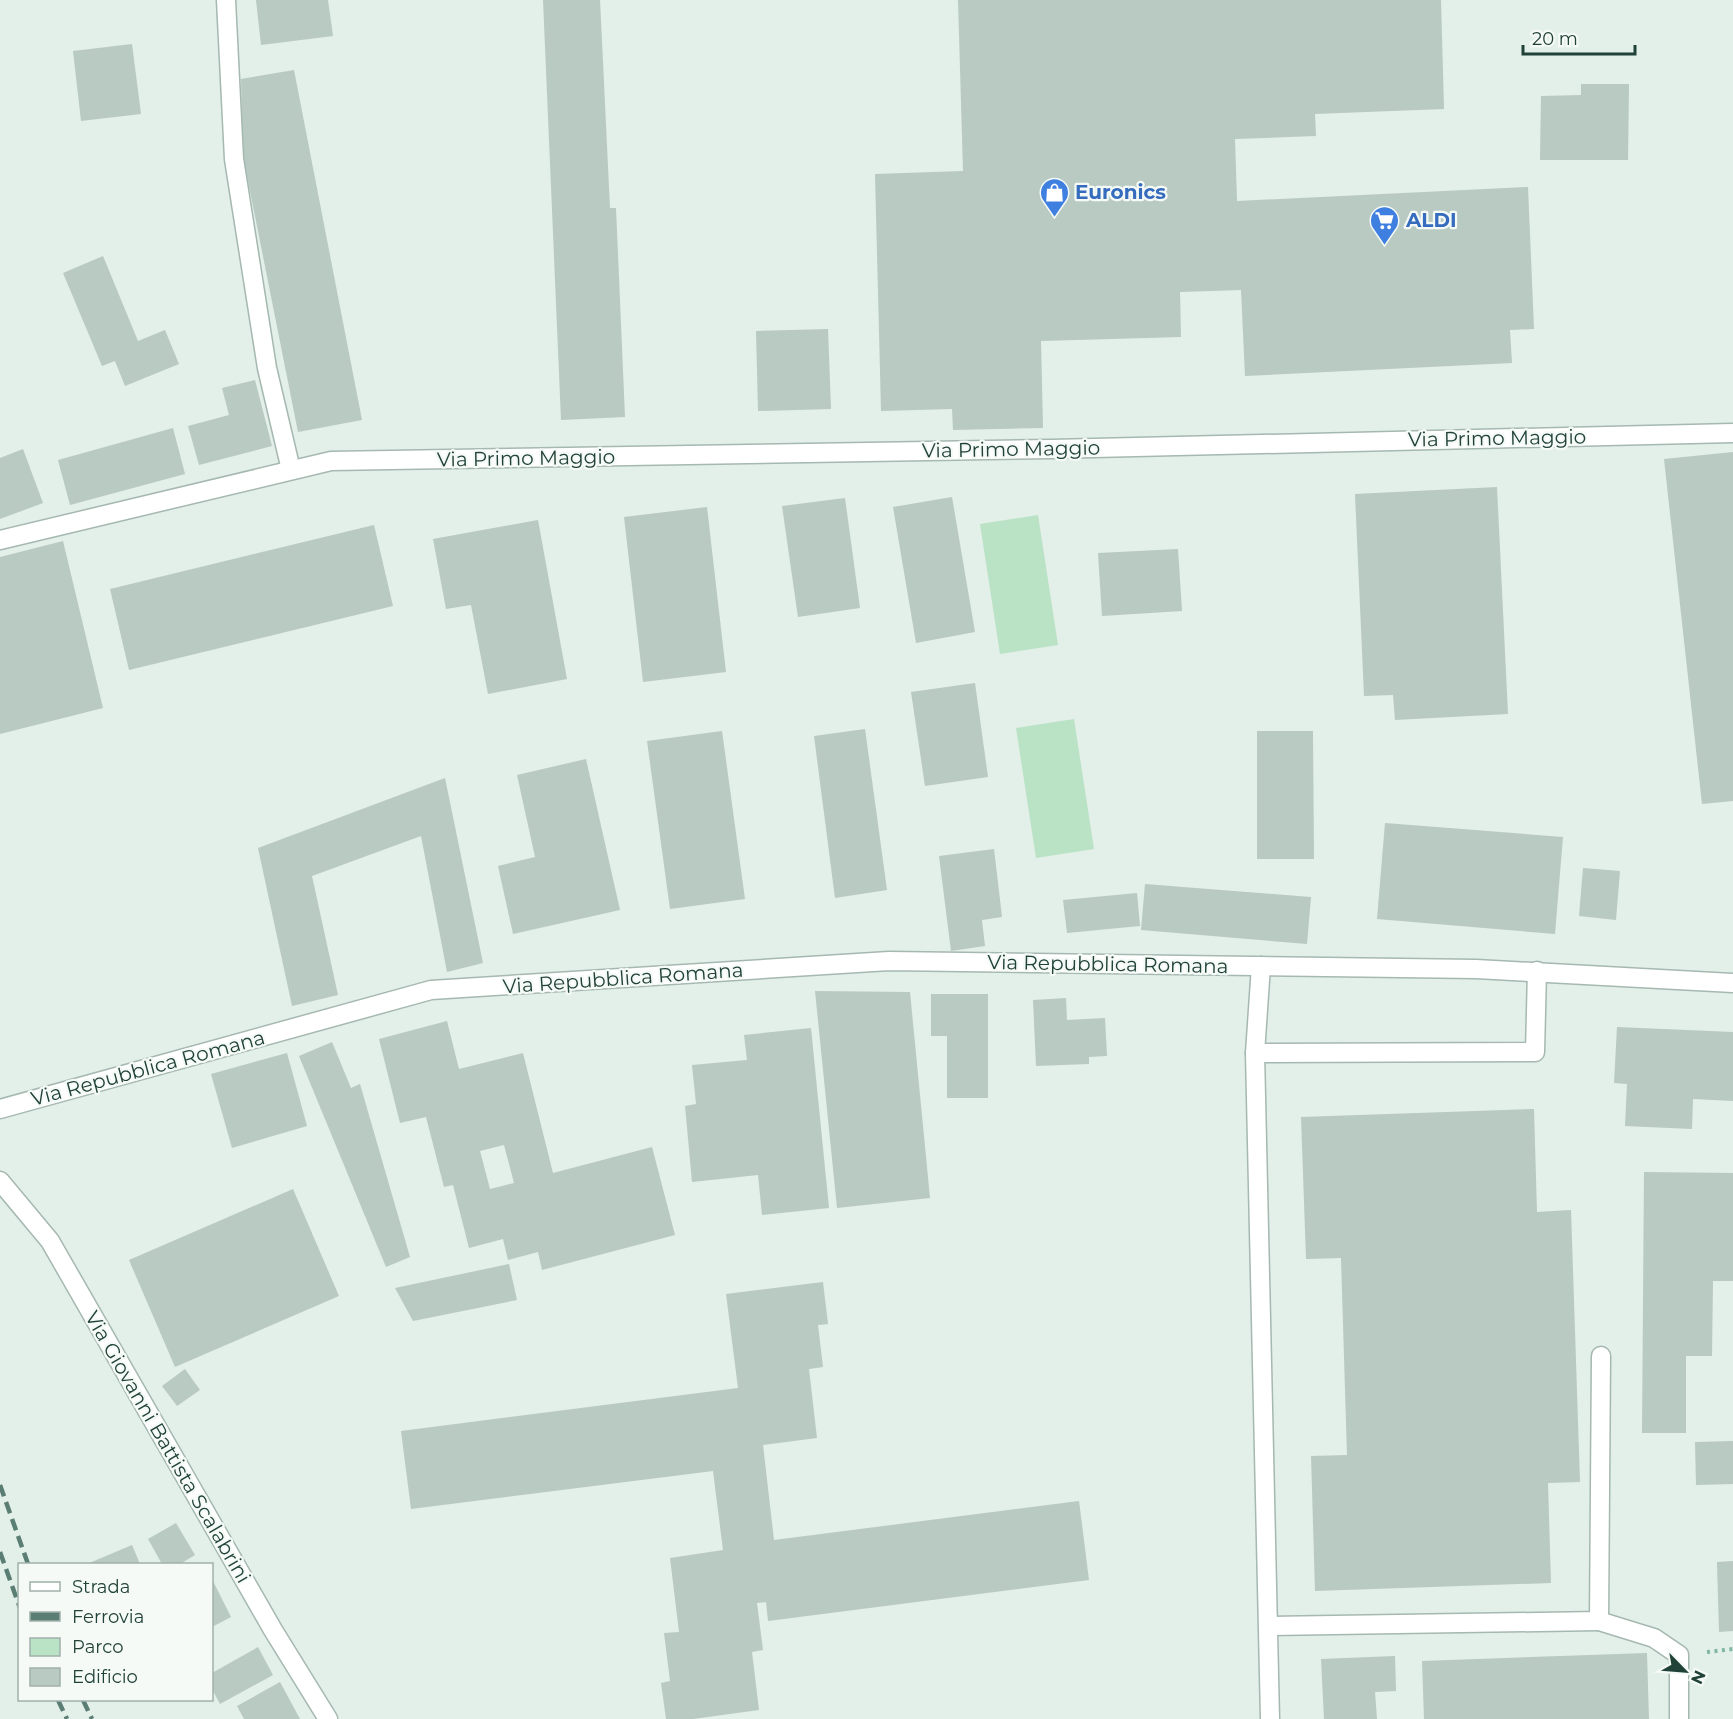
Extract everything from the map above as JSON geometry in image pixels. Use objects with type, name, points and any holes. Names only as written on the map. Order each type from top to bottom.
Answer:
[{"type":"street","points":[[226,0],[234,159],[267,368],[291,470]]},
{"type":"street","name":"Via Primo Maggio","points":[[0,540],[331,461],[1040,449],[1733,433]]},
{"type":"street","name":"Via Repubblica Romana","points":[[0,1109],[431,990],[889,961],[1537,971],[1733,983]]},
{"type":"street","points":[[1261,966],[1255,1053],[1270,1719]]},
{"type":"street","points":[[1255,1053],[1535,1052],[1537,971]]},
{"type":"street","name":"Via Giovanni Battista Scalabrini","points":[[0,1181],[50,1241],[273,1630],[328,1719]]},
{"type":"street","points":[[1599,1621],[1601,1356]]},
{"type":"street","points":[[1269,1626],[1599,1621],[1654,1638],[1679,1655],[1679,1719]]},
{"type":"green space","points":[[1038,515],[1058,645],[1000,654],[980,524]]},
{"type":"green space","points":[[1074,719],[1094,849],[1036,858],[1016,728]]},
{"type":"building","points":[[256,0],[328,0],[333,36],[261,45]]},
{"type":"building","points":[[543,0],[600,0],[610,208],[616,208],[625,417],[561,420]]},
{"type":"building","points":[[958,0],[1441,0],[1444,109],[1315,114],[1316,136],[1235,139],[1237,201],[1528,187],[1534,329],[1510,330],[1512,363],[1245,376],[1241,290],[1180,292],[1181,337],[1041,341],[1043,428],[953,430],[952,409],[881,411],[875,174],[963,171]]},
{"type":"building","points":[[132,44],[141,114],[81,121],[73,51]]},
{"type":"building","points":[[294,70],[362,420],[298,432],[243,156],[241,79]]},
{"type":"building","points":[[1581,84],[1629,84],[1628,160],[1540,160],[1541,96],[1581,95]]},
{"type":"building","points":[[103,256],[138,341],[165,330],[179,364],[125,386],[115,361],[102,366],[63,273]]},
{"type":"building","points":[[828,329],[831,409],[758,411],[756,331]]},
{"type":"building","points":[[255,380],[272,446],[199,465],[188,426],[229,415],[222,388]]},
{"type":"building","points":[[173,428],[185,474],[70,505],[58,460]]},
{"type":"building","points":[[23,449],[43,503],[0,519],[0,458]]},
{"type":"building","points":[[1733,452],[1733,801],[1702,804],[1664,459]]},
{"type":"building","points":[[1497,487],[1508,714],[1395,720],[1393,695],[1364,696],[1355,494]]},
{"type":"building","points":[[952,497],[975,632],[916,643],[893,507]]},
{"type":"building","points":[[845,498],[860,608],[798,617],[782,506]]},
{"type":"building","points":[[707,507],[726,672],[643,682],[624,517]]},
{"type":"building","points":[[538,520],[567,679],[488,694],[471,605],[446,609],[433,539]]},
{"type":"building","points":[[374,525],[393,606],[129,670],[110,589]]},
{"type":"building","points":[[63,541],[103,708],[0,734],[0,557]]},
{"type":"building","points":[[1178,549],[1182,611],[1102,616],[1098,553]]},
{"type":"building","points":[[975,683],[988,777],[925,786],[911,692]]},
{"type":"building","points":[[865,729],[887,890],[835,898],[814,736]]},
{"type":"building","points":[[722,731],[745,899],[670,909],[647,741]]},
{"type":"building","points":[[1257,731],[1313,731],[1314,859],[1257,859]]},
{"type":"building","points":[[586,759],[620,910],[513,934],[498,866],[535,857],[517,775]]},
{"type":"building","points":[[445,778],[483,963],[447,972],[421,836],[312,876],[338,995],[292,1006],[258,848]]},
{"type":"building","points":[[1385,823],[1563,837],[1555,934],[1377,919]]},
{"type":"building","points":[[994,849],[1002,917],[982,920],[985,946],[951,951],[939,856]]},
{"type":"building","points":[[1583,868],[1620,871],[1616,920],[1579,916]]},
{"type":"building","points":[[1145,884],[1311,897],[1307,944],[1141,930]]},
{"type":"building","points":[[1137,893],[1140,926],[1067,933],[1063,900]]},
{"type":"building","points":[[815,991],[910,992],[930,1198],[837,1208]]},
{"type":"building","points":[[931,994],[988,994],[988,1098],[947,1098],[947,1036],[931,1036]]},
{"type":"building","points":[[1066,998],[1067,1020],[1105,1018],[1107,1056],[1089,1057],[1089,1064],[1036,1066],[1033,1000]]},
{"type":"building","points":[[447,1021],[459,1069],[523,1053],[553,1173],[652,1147],[675,1235],[542,1270],[538,1252],[508,1260],[503,1239],[469,1248],[453,1185],[444,1187],[426,1117],[400,1123],[379,1039]],"holes":[[[504,1145],[514,1183],[490,1189],[480,1151]]]},
{"type":"building","points":[[1617,1027],[1733,1032],[1733,1101],[1693,1099],[1692,1129],[1625,1126],[1627,1084],[1614,1083]]},
{"type":"building","points":[[811,1028],[829,1208],[762,1215],[758,1175],[692,1182],[685,1106],[696,1104],[692,1065],[747,1060],[744,1035]]},
{"type":"building","points":[[332,1042],[351,1088],[360,1084],[410,1257],[386,1267],[299,1056]]},
{"type":"building","points":[[287,1053],[307,1126],[232,1148],[211,1074]]},
{"type":"building","points":[[1534,1109],[1537,1212],[1571,1210],[1580,1482],[1548,1483],[1551,1583],[1315,1591],[1311,1456],[1347,1455],[1341,1258],[1306,1259],[1301,1117]]},
{"type":"building","points":[[1644,1172],[1733,1173],[1733,1281],[1713,1281],[1712,1356],[1686,1356],[1686,1433],[1642,1433]]},
{"type":"building","points":[[293,1189],[339,1296],[175,1367],[129,1260]]},
{"type":"building","points":[[509,1264],[517,1300],[413,1321],[395,1288]]},
{"type":"building","points":[[823,1282],[828,1324],[818,1325],[823,1367],[809,1369],[817,1438],[763,1445],[774,1540],[1079,1501],[1089,1580],[768,1621],[766,1602],[757,1603],[763,1650],[752,1652],[759,1710],[693,1719],[666,1719],[661,1683],[670,1681],[664,1633],[679,1632],[670,1558],[723,1550],[713,1471],[411,1509],[401,1431],[738,1388],[726,1294]]},
{"type":"building","points":[[185,1369],[200,1390],[177,1406],[162,1386]]},
{"type":"building","points":[[1733,1441],[1733,1484],[1696,1485],[1695,1442]]},
{"type":"building","points":[[176,1523],[195,1555],[182,1563],[161,1563],[148,1539]]},
{"type":"building","points":[[132,1545],[140,1563],[89,1563]]},
{"type":"building","points":[[1733,1561],[1733,1631],[1719,1632],[1717,1562]]},
{"type":"building","points":[[213,1581],[231,1617],[213,1626]]},
{"type":"building","points":[[258,1647],[273,1675],[220,1704],[213,1691],[213,1672]]},
{"type":"building","points":[[1647,1653],[1649,1719],[1424,1719],[1422,1661]]},
{"type":"building","points":[[1395,1656],[1396,1691],[1375,1692],[1377,1719],[1324,1719],[1321,1659]]},
{"type":"building","points":[[280,1682],[300,1719],[244,1719],[237,1706]]},
{"type":"railway","points":[[0,1485],[28,1563]]},
{"type":"railway","points":[[0,1552],[18,1602]]},
{"type":"railway","points":[[58,1701],[67,1719]]},
{"type":"railway","points":[[83,1701],[92,1719]]},
{"type":"place","name":"Euronics","points":[[1054,218]]},
{"type":"place","name":"ALDI","points":[[1385,246]]}]
